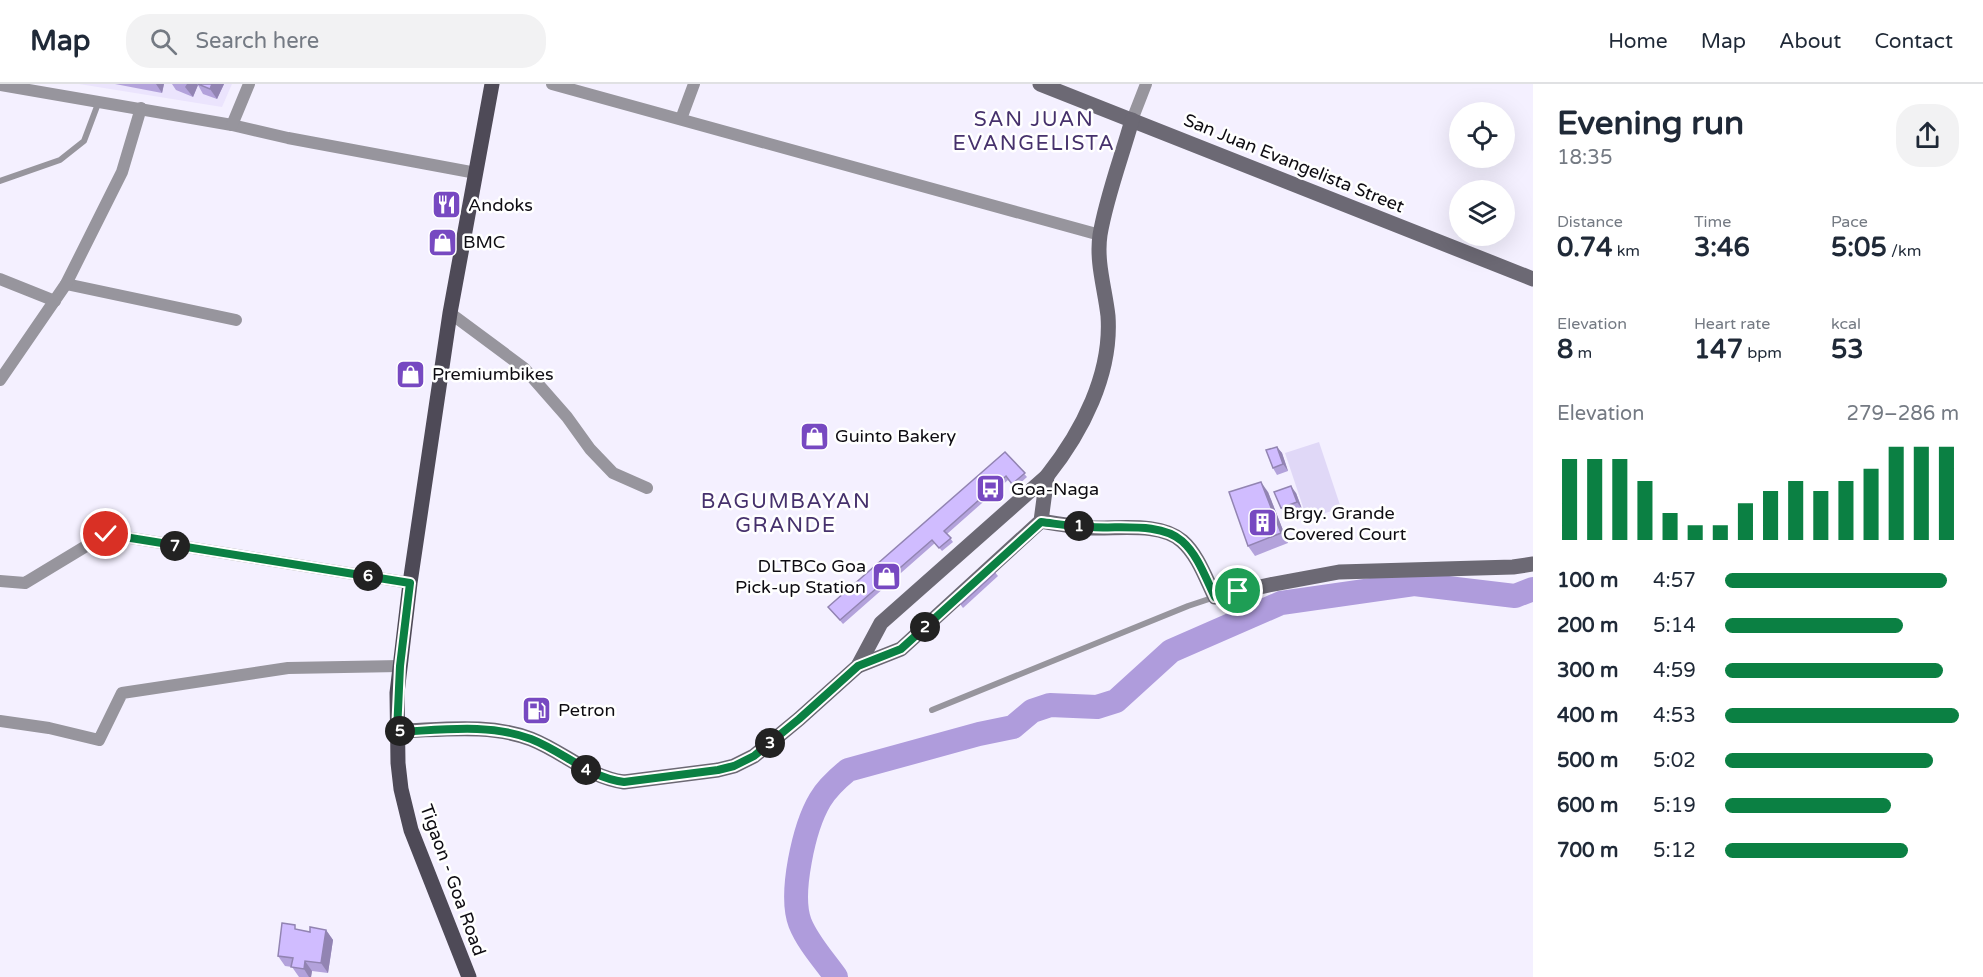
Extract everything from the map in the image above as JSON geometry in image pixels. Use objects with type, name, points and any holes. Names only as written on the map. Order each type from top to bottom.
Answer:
[{"type":"main road","name":"Tigaon - Goa Road","points":[[469,977],[411,830],[399,771],[397,732],[400,666],[410,583],[450,313],[492,84]]},
{"type":"street","points":[[232,124],[249,84]]},
{"type":"street","points":[[552,84],[1100,235]]},
{"type":"street","points":[[681,119],[694,84]]},
{"type":"street","name":"San Juan Evangelista Street","points":[[1040,84],[1533,279]]},
{"type":"street","points":[[397,732],[483,728],[502,731],[533,740],[588,771],[610,780],[624,782],[734,766],[754,756],[799,719],[858,666],[881,623],[1047,476],[1065,453],[1083,422],[1096,391],[1104,361],[1108,323],[1099,267],[1100,235],[1132,120],[1146,84]]},
{"type":"street","points":[[0,85],[232,124],[320,144],[476,173]]},
{"type":"street","points":[[1,376],[66,284],[122,172],[141,108]]},
{"type":"street","points":[[0,279],[55,301]]},
{"type":"street","points":[[66,284],[236,320]]},
{"type":"street","points":[[450,313],[524,368],[567,417],[590,449],[614,472],[647,488]]},
{"type":"street","points":[[858,666],[901,649],[1041,522],[1047,476]]},
{"type":"street","points":[[1041,522],[1089,527],[1147,529],[1173,535],[1182,542],[1198,562],[1215,597],[1339,572],[1513,567],[1533,564]]},
{"type":"street","points":[[0,581],[25,583],[106,534],[410,583]]},
{"type":"street","points":[[0,721],[49,728],[99,740],[122,693],[288,668],[400,666]]},
{"type":"lane","points":[[0,181],[60,160],[84,141],[99,101]]},
{"type":"lane","points":[[932,710],[1215,597]]},
{"type":"shaded area","points":[[79,84],[232,84],[222,107]]},
{"type":"shaded area","points":[[1319,442],[1341,508],[1307,519],[1285,453]]},
{"type":"building","points":[[198,84],[212,84],[210,89]]},
{"type":"building","points":[[1277,447],[1283,464],[1273,468],[1266,450]]},
{"type":"building","points":[[1005,452],[1025,473],[1012,484],[1006,476],[944,531],[951,538],[939,548],[932,540],[840,620],[828,607]]},
{"type":"building","name":"Brgy. Grande Covered Court","points":[[1261,482],[1281,533],[1248,546],[1229,492]]},
{"type":"building","points":[[1291,486],[1297,502],[1281,508],[1274,492]]},
{"type":"building","points":[[992,569],[995,573],[961,604],[957,600]]},
{"type":"building","points":[[282,923],[295,925],[295,929],[310,932],[310,927],[326,930],[321,963],[305,961],[304,969],[291,967],[293,958],[278,956]]},
{"type":"waterway","points":[[836,977],[803,930],[797,910],[796,895],[800,861],[814,812],[826,792],[848,770],[979,734],[1013,727],[1032,711],[1050,705],[1097,707],[1116,701],[1171,651],[1281,603],[1414,584],[1515,596],[1533,589]]},
{"type":"place","name":"Andoks","points":[[447,205]]},
{"type":"place","name":"BMC","points":[[442,242]]},
{"type":"place","name":"Premiumbikes","points":[[411,374]]},
{"type":"place","name":"Guinto Bakery","points":[[814,436]]},
{"type":"place","name":"Goa-Naga","points":[[990,489]]},
{"type":"place","name":"Brgy. Grande Covered Court","points":[[1262,523]]},
{"type":"place","name":"DLTBCo Goa Pick-up Station","points":[[887,576]]},
{"type":"place","name":"Petron","points":[[537,710]]},
{"type":"district","name":"SAN JUAN EVANGELISTA","points":[[1034,131]]},
{"type":"district","name":"BAGUMBAYAN GRANDE","points":[[786,513]]},
{"type":"route","points":[[106,534],[410,583],[397,693],[397,732],[483,728],[502,731],[533,740],[588,771],[610,780],[624,782],[718,770],[734,766],[754,756],[858,666],[901,649],[1041,522],[1089,527],[1147,529],[1173,535],[1182,542],[1198,562],[1215,597],[1238,591]]}]
